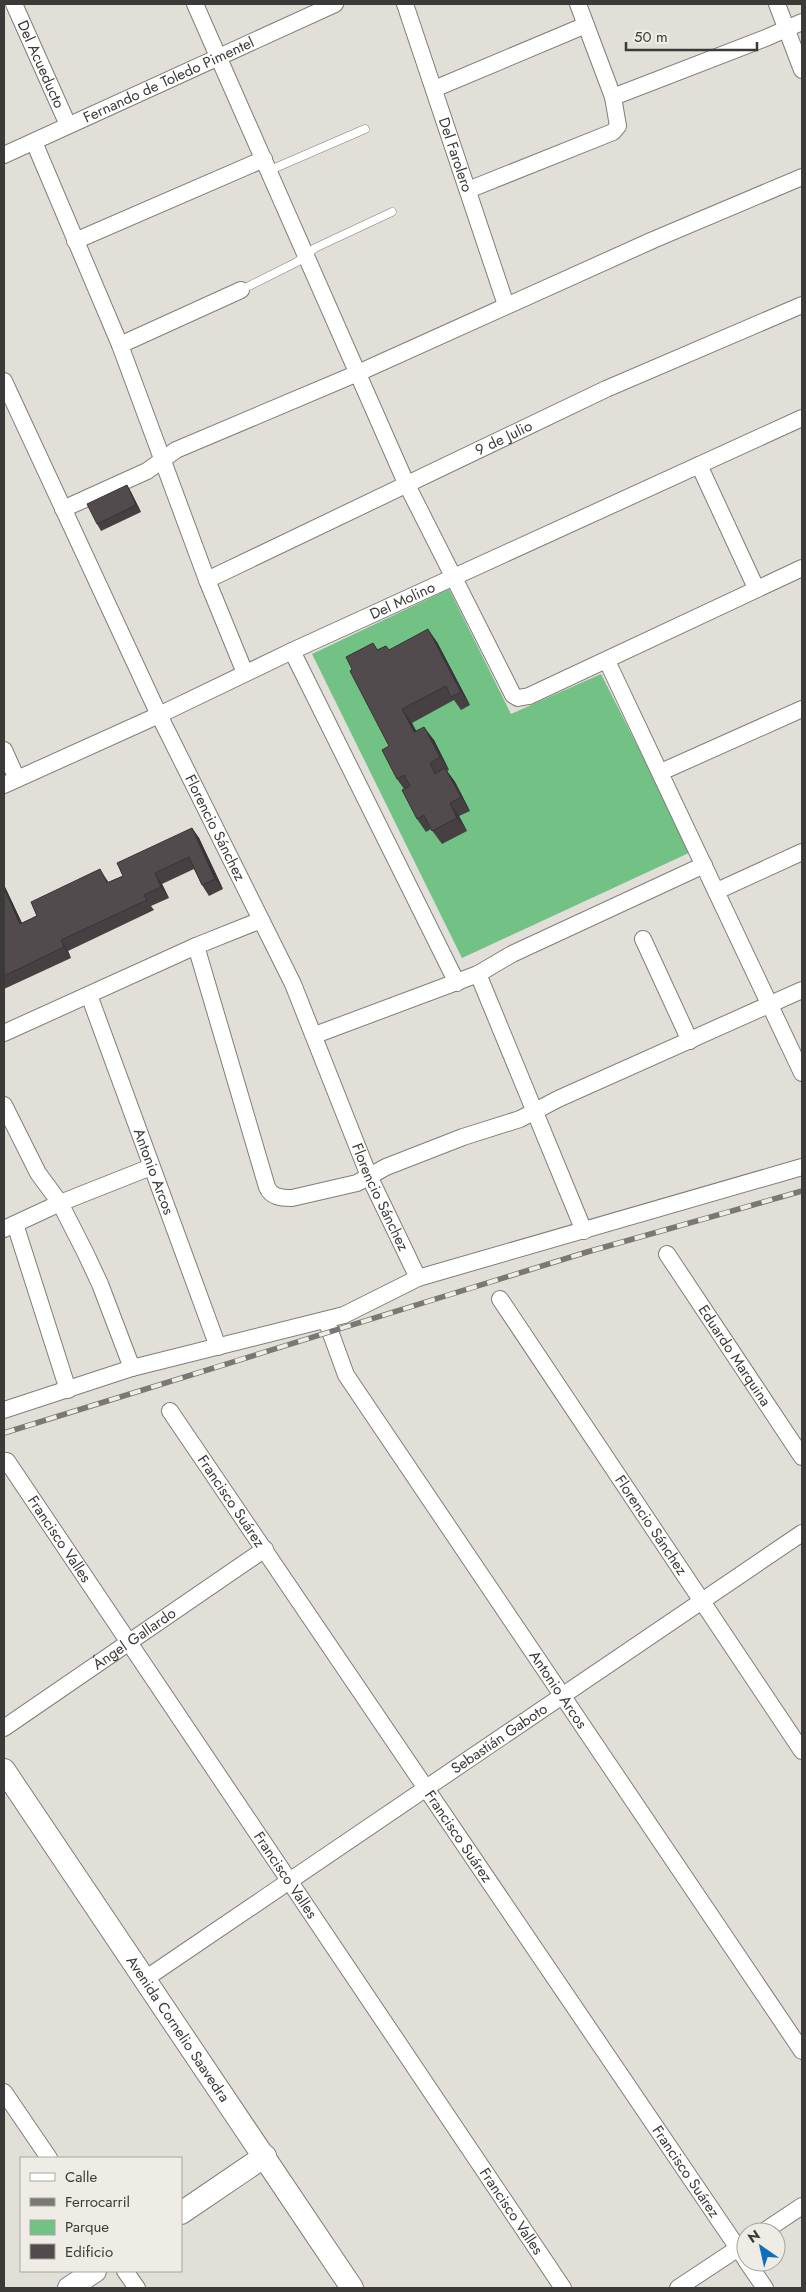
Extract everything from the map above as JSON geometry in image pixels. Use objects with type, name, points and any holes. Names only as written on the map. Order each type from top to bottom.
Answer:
[{"type":"main road","name":"Avenida Cornelio Saavedra","points":[[4,1770],[352,2288]]},
{"type":"main road","points":[[182,2212],[265,2156]]},
{"type":"main road","points":[[69,2288],[93,2272]]},
{"type":"street","name":"Del Acueducto","points":[[14,4],[68,125]]},
{"type":"street","points":[[194,4],[219,56],[406,484],[508,689],[518,698],[607,661],[756,588],[802,568]]},
{"type":"street","name":"Fernando de Toledo Pimentel","points":[[4,155],[335,4]]},
{"type":"street","name":"Del Farolero","points":[[405,4],[506,305]]},
{"type":"street","points":[[468,190],[613,132],[618,126],[613,97],[578,4]]},
{"type":"street","points":[[777,4],[802,70]]},
{"type":"street","points":[[613,97],[802,22]]},
{"type":"street","points":[[434,89],[586,25]]},
{"type":"street","points":[[34,142],[120,345],[162,461],[246,673]]},
{"type":"street","points":[[75,241],[266,165]]},
{"type":"street","points":[[64,509],[147,472],[176,450],[358,373],[653,240],[802,177]]},
{"type":"street","points":[[120,345],[241,290]]},
{"type":"street","name":"9 de Julio","points":[[208,580],[606,389],[802,305]]},
{"type":"street","name":"Florencio Sánchez","points":[[4,381],[160,715],[293,984],[315,1035],[369,1176],[418,1278]]},
{"type":"street","name":"Del Molino","points":[[10,782],[160,715],[246,673],[802,418]]},
{"type":"street","points":[[699,465],[756,588]]},
{"type":"street","points":[[292,652],[457,983]]},
{"type":"street","points":[[607,661],[802,1073]]},
{"type":"street","points":[[661,772],[802,709]]},
{"type":"street","points":[[4,750],[10,782]]},
{"type":"street","points":[[717,891],[802,852]]},
{"type":"street","points":[[315,1035],[478,974],[512,954],[704,865]]},
{"type":"street","points":[[4,1033],[196,946],[261,920]]},
{"type":"street","points":[[642,939],[690,1041]]},
{"type":"street","points":[[196,946],[269,1191],[282,1198],[292,1198],[357,1183],[386,1167],[463,1137],[536,1112],[558,1099],[802,990]]},
{"type":"street","points":[[478,974],[584,1231]]},
{"type":"street","name":"Antonio Arcos","points":[[89,995],[218,1347]]},
{"type":"street","points":[[4,1105],[38,1173],[60,1203],[100,1284],[132,1368]]},
{"type":"street","points":[[4,1410],[132,1368],[326,1320],[358,1309],[393,1289],[418,1278],[802,1166]]},
{"type":"street","points":[[68,1390],[8,1225],[151,1167]]},
{"type":"street","name":"Eduardo Marquina","points":[[667,1254],[802,1457]]},
{"type":"street","name":"Florencio Sánchez","points":[[500,1300],[802,1751]]},
{"type":"street","name":"Antonio Arcos","points":[[326,1320],[346,1375],[564,1695],[802,2051]]},
{"type":"street","name":"Francisco Suárez","points":[[170,1411],[736,2242]]},
{"type":"street","name":"Francisco Valles","points":[[7,1461],[563,2288]]},
{"type":"street","name":"Sebastián Gaboto","points":[[145,1979],[802,1533]]},
{"type":"street","name":"Ángel Gallardo","points":[[4,1728],[265,1549]]},
{"type":"street","points":[[4,2092],[48,2157]]},
{"type":"street","points":[[778,2222],[802,2206]]},
{"type":"street","points":[[678,2288],[736,2258]]},
{"type":"street","points":[[126,2272],[137,2288]]},
{"type":"street","name":"Francisco Suárez","points":[[755,2272],[765,2288]]},
{"type":"lane","points":[[266,165],[365,129]]},
{"type":"lane","points":[[241,290],[306,256],[315,248],[392,212]]},
{"type":"green space","points":[[449,589],[511,714],[601,674],[691,852],[462,958],[312,654]]},
{"type":"building","points":[[127,485],[136,505],[97,524],[87,504]]},
{"type":"building","points":[[428,629],[461,692],[451,697],[446,686],[402,709],[414,732],[424,727],[440,757],[430,763],[435,774],[445,768],[461,797],[450,803],[457,818],[432,831],[424,815],[417,819],[402,790],[410,786],[404,775],[397,779],[382,750],[389,746],[350,671],[352,669],[346,657],[373,643],[377,650],[386,646],[389,650]]},
{"type":"building","points":[[192,828],[215,879],[202,885],[189,857],[155,873],[161,887],[144,895],[147,900],[61,940],[64,947],[4,976],[4,888],[20,924],[37,916],[31,902],[100,869],[107,883],[123,876],[117,863]]},
{"type":"railway","points":[[4,1433],[587,1252],[802,1191]]}]
